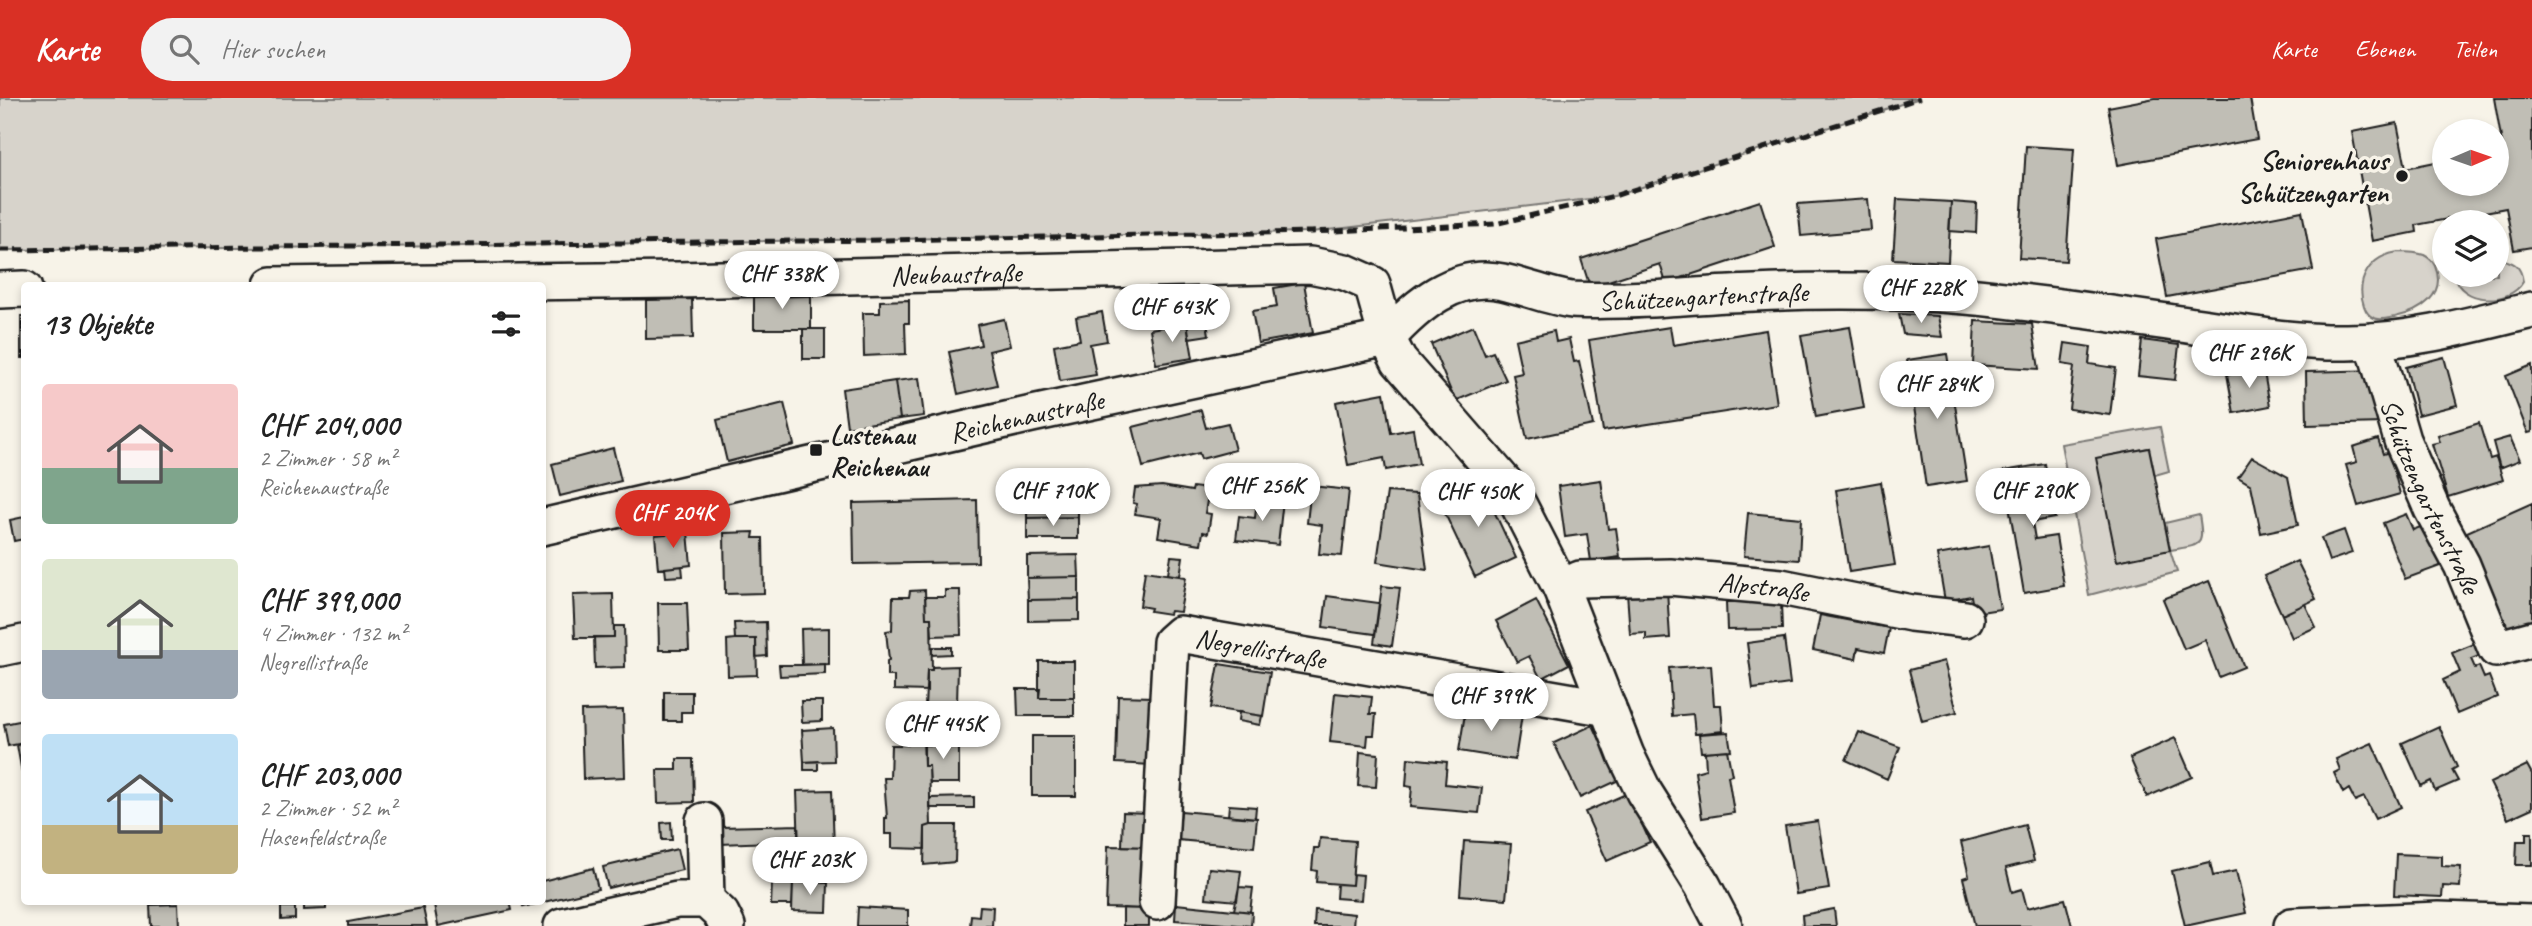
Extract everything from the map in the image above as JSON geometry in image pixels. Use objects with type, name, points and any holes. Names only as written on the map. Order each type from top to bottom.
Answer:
[{"type":"street","name":"Neubaustraße","points":[[516,282],[1310,265],[1345,272],[1372,284],[1387,338]]},
{"type":"street","name":"Schützengartenstraße","points":[[1387,338],[1427,299],[1463,284],[1499,281],[1570,299],[1625,300],[1755,292],[1859,291],[1963,296],[2035,303],[2313,341],[2373,341],[2460,328],[2532,310]]},
{"type":"street","points":[[0,290],[21,289]]},
{"type":"street","name":"Reichenaustraße","points":[[546,526],[1014,418],[1387,338]]},
{"type":"street","points":[[1387,338],[1399,361],[1511,490],[1561,588],[1626,755],[1644,792],[1703,886],[1724,926]]},
{"type":"street","name":"Schützengartenstraße","points":[[2373,341],[2402,440],[2432,509],[2462,565],[2496,649],[2532,639]]},
{"type":"street","name":"Alpstraße","points":[[1561,588],[1580,579],[1670,577],[1781,587],[1911,613],[1965,619]]},
{"type":"street","name":"Negrellistraße","points":[[1157,902],[1171,642],[1180,634],[1608,708]]},
{"type":"street","points":[[0,648],[21,644]]},
{"type":"street","points":[[562,926],[677,900],[716,913],[704,821]]},
{"type":"street","points":[[2292,926],[2440,920],[2532,923]]},
{"type":"shaded area","points":[[0,98],[1920,98],[1614,196],[1311,232],[465,246],[0,250]]},
{"type":"shaded area","points":[[2418,253],[2430,258],[2432,287],[2437,287],[2429,300],[2413,311],[2379,319],[2368,314],[2364,306],[2363,279],[2373,264],[2388,254]]},
{"type":"shaded area","points":[[2509,262],[2520,271],[2523,282],[2507,295],[2486,298],[2465,292],[2460,287],[2509,287]]},
{"type":"shaded area","points":[[2160,427],[2169,471],[2155,475],[2149,448],[2097,458],[2170,549],[2165,523],[2199,515],[2200,539],[2194,545],[2170,550],[2177,572],[2089,595],[2061,444]]},
{"type":"building","points":[[2155,98],[2250,98],[2257,139],[2118,165],[2108,107]]},
{"type":"building","name":"Seniorenhaus Schützengarten","points":[[2494,98],[2532,98],[2532,247],[2514,250],[2509,210],[2506,208],[2432,210],[2432,222],[2416,225],[2417,232],[2372,241],[2352,132],[2397,123],[2406,168],[2432,163],[2432,196],[2510,196],[2510,119],[2498,119]]},
{"type":"building","points":[[2026,146],[2074,149],[2066,261],[2019,258]]},
{"type":"building","points":[[1868,199],[1871,230],[1801,236],[1798,204]]},
{"type":"building","points":[[1897,199],[1951,202],[1948,262],[1893,259]]},
{"type":"building","points":[[1760,201],[1775,247],[1666,283],[1660,264],[1590,287],[1581,259]]},
{"type":"building","points":[[1951,202],[1977,204],[1976,233],[1949,231]]},
{"type":"building","points":[[2302,211],[2313,270],[2167,297],[2156,239]]},
{"type":"building","points":[[1304,283],[1313,333],[1258,343],[1252,311],[1277,307],[1274,288]]},
{"type":"building","points":[[754,293],[811,293],[811,329],[754,329]]},
{"type":"building","points":[[692,299],[693,338],[646,339],[646,300]]},
{"type":"building","points":[[909,300],[909,323],[905,323],[906,354],[864,356],[863,313],[880,313],[880,301]]},
{"type":"building","points":[[1204,303],[1209,335],[1189,338],[1187,323],[1177,324],[1175,308]]},
{"type":"building","points":[[1102,312],[1107,341],[1090,344],[1096,375],[1060,381],[1054,345],[1080,340],[1076,317]]},
{"type":"building","points":[[1899,314],[1938,316],[1942,337],[1903,334]]},
{"type":"building","points":[[1004,319],[1010,346],[989,351],[997,385],[958,394],[949,352],[981,345],[977,325]]},
{"type":"building","points":[[1975,321],[2032,324],[2039,369],[1973,365]]},
{"type":"building","points":[[1187,323],[1193,358],[1156,364],[1150,329]]},
{"type":"building","points":[[1473,326],[1485,355],[1493,352],[1506,380],[1455,401],[1431,344]]},
{"type":"building","points":[[1670,327],[1673,345],[1766,330],[1777,404],[1603,431],[1589,340]]},
{"type":"building","points":[[1850,327],[1864,408],[1816,417],[1801,335]]},
{"type":"building","points":[[803,329],[825,329],[825,359],[803,359]]},
{"type":"building","points":[[1554,331],[1556,342],[1569,339],[1574,362],[1579,361],[1593,425],[1527,439],[1513,375],[1522,373],[1515,340]]},
{"type":"building","points":[[2142,340],[2179,345],[2175,380],[2138,376]]},
{"type":"building","points":[[2065,343],[2091,347],[2089,364],[2116,368],[2110,415],[2069,409],[2074,366],[2062,364]]},
{"type":"building","points":[[1947,354],[1967,481],[1926,487],[1907,360]]},
{"type":"building","points":[[2444,357],[2457,405],[2418,415],[2406,367]]},
{"type":"building","points":[[2532,365],[2532,432],[2528,433],[2506,376]]},
{"type":"building","points":[[2263,367],[2270,406],[2234,413],[2227,374]]},
{"type":"building","points":[[2381,370],[2383,423],[2307,425],[2306,372]]},
{"type":"building","points":[[919,378],[924,416],[900,419],[895,381]]},
{"type":"building","points":[[895,381],[900,419],[847,427],[842,389]]},
{"type":"building","points":[[1384,393],[1391,433],[1413,429],[1419,464],[1386,470],[1384,458],[1348,465],[1336,402]]},
{"type":"building","points":[[784,403],[794,445],[727,462],[717,420]]},
{"type":"building","points":[[1201,410],[1206,428],[1228,423],[1235,450],[1201,459],[1199,453],[1143,467],[1133,427]]},
{"type":"building","points":[[2479,423],[2490,459],[2496,457],[2503,480],[2448,497],[2432,444],[2440,442],[2438,436]]},
{"type":"building","points":[[2510,437],[2520,460],[2500,468],[2493,442]]},
{"type":"building","points":[[2378,439],[2383,454],[2389,452],[2400,494],[2358,506],[2346,465],[2357,462],[2353,447]]},
{"type":"building","points":[[613,448],[621,481],[560,496],[552,464]]},
{"type":"building","points":[[2149,448],[2170,550],[2117,561],[2096,458]]},
{"type":"building","points":[[2252,457],[2288,477],[2298,525],[2261,533],[2251,485],[2238,477]]},
{"type":"building","points":[[2045,464],[2055,518],[2032,522],[2035,539],[2056,536],[2064,586],[2024,593],[2003,471]]},
{"type":"building","points":[[1077,475],[1078,496],[1027,497],[1027,476]]},
{"type":"building","points":[[1244,477],[1285,481],[1283,500],[1242,496]]},
{"type":"building","points":[[1601,480],[1608,529],[1616,528],[1620,557],[1591,561],[1587,534],[1565,537],[1558,486]]},
{"type":"building","points":[[1480,481],[1516,558],[1475,577],[1439,501]]},
{"type":"building","points":[[1881,482],[1895,565],[1849,572],[1836,490]]},
{"type":"building","points":[[1162,486],[1192,491],[1193,487],[1209,489],[1205,513],[1211,514],[1208,533],[1203,532],[1201,544],[1158,537],[1161,518],[1135,514],[1135,488]]},
{"type":"building","points":[[1311,486],[1349,490],[1342,556],[1319,554],[1322,525],[1307,523]]},
{"type":"building","points":[[1387,492],[1417,494],[1427,570],[1377,562]]},
{"type":"building","points":[[1078,496],[1078,517],[1027,518],[1027,497]]},
{"type":"building","points":[[1257,498],[1283,500],[1278,545],[1236,540],[1239,516],[1255,518]]},
{"type":"building","points":[[977,500],[978,562],[854,564],[853,503]]},
{"type":"building","points":[[2532,503],[2532,621],[2504,629],[2467,532]]},
{"type":"building","points":[[1748,513],[1801,518],[1799,560],[1744,556]]},
{"type":"building","points":[[2406,514],[2413,530],[2428,524],[2443,565],[2405,579],[2383,523]]},
{"type":"building","points":[[1078,517],[1078,539],[1027,539],[1027,518]]},
{"type":"building","points":[[21,518],[21,540],[14,541],[10,520]]},
{"type":"building","points":[[2344,530],[2352,553],[2329,561],[2321,538]]},
{"type":"building","points":[[688,532],[691,565],[658,569],[655,535]]},
{"type":"building","points":[[754,532],[753,538],[763,538],[764,593],[725,594],[724,533]]},
{"type":"building","points":[[1989,546],[2000,609],[1974,613],[1971,596],[1945,601],[1937,555]]},
{"type":"building","points":[[1078,555],[1079,577],[1027,578],[1027,556]]},
{"type":"building","points":[[1171,556],[1183,557],[1180,576],[1168,574]]},
{"type":"building","points":[[2297,561],[2316,599],[2282,615],[2264,576]]},
{"type":"building","points":[[682,566],[683,576],[666,577],[665,568]]},
{"type":"building","points":[[1145,571],[1186,577],[1180,612],[1170,611],[1169,614],[1150,611],[1151,608],[1140,606]]},
{"type":"building","points":[[1079,577],[1079,599],[1028,600],[1027,578]]},
{"type":"building","points":[[2209,581],[2244,667],[2219,677],[2205,640],[2184,649],[2163,599]]},
{"type":"building","points":[[1382,586],[1400,588],[1392,646],[1374,643]]},
{"type":"building","points":[[925,590],[926,618],[931,618],[932,670],[927,670],[927,691],[894,690],[894,676],[887,676],[889,660],[886,631],[892,630],[893,597],[909,597],[910,591]]},
{"type":"building","points":[[945,590],[960,590],[961,635],[932,636],[931,618],[926,618],[925,597],[945,597]]},
{"type":"building","points":[[1667,590],[1670,638],[1646,640],[1646,633],[1630,634],[1627,593]]},
{"type":"building","points":[[613,594],[614,637],[575,638],[573,595]]},
{"type":"building","points":[[1327,596],[1379,603],[1375,634],[1323,627]]},
{"type":"building","points":[[1079,599],[1079,620],[1028,621],[1028,600]]},
{"type":"building","points":[[1536,600],[1569,664],[1541,679],[1529,656],[1517,662],[1496,621]]},
{"type":"building","points":[[1726,602],[1781,602],[1782,629],[1727,630]]},
{"type":"building","points":[[658,603],[687,603],[689,650],[659,650]]},
{"type":"building","points":[[2305,604],[2316,627],[2292,638],[2282,615]]},
{"type":"building","points":[[1820,615],[1889,628],[1884,653],[1858,648],[1856,659],[1813,650]]},
{"type":"building","points":[[766,622],[767,656],[756,657],[756,639],[735,639],[734,623]]},
{"type":"building","points":[[614,626],[624,626],[625,667],[595,668],[594,637],[614,637]]},
{"type":"building","points":[[829,628],[829,664],[802,665],[801,629]]},
{"type":"building","points":[[1784,638],[1790,684],[1753,689],[1747,643]]},
{"type":"building","points":[[756,639],[757,675],[728,676],[727,640]]},
{"type":"building","points":[[2474,644],[2479,656],[2471,659],[2475,668],[2479,666],[2484,678],[2489,676],[2497,697],[2457,714],[2443,680],[2460,672],[2452,653]]},
{"type":"building","points":[[932,647],[951,647],[951,654],[932,655]]},
{"type":"building","points":[[1039,661],[1074,661],[1074,698],[1039,698]]},
{"type":"building","points":[[1944,661],[1957,712],[1922,721],[1909,670]]},
{"type":"building","points":[[825,664],[825,674],[780,676],[779,665]]},
{"type":"building","points":[[1219,664],[1270,672],[1263,716],[1211,708]]},
{"type":"building","points":[[1711,665],[1714,705],[1721,705],[1723,731],[1695,734],[1693,714],[1672,716],[1669,668]]},
{"type":"building","points":[[958,666],[957,704],[925,706],[927,670],[932,670],[932,667]]},
{"type":"building","points":[[1017,689],[1040,689],[1039,698],[1074,698],[1074,716],[1018,716]]},
{"type":"building","points":[[664,692],[692,692],[692,712],[681,712],[681,721],[664,721]]},
{"type":"building","points":[[1335,693],[1372,697],[1370,714],[1376,714],[1374,735],[1368,735],[1367,746],[1330,742]]},
{"type":"building","points":[[1118,696],[1154,697],[1152,765],[1116,763]]},
{"type":"building","points":[[801,701],[822,701],[822,721],[802,722]]},
{"type":"building","points":[[1466,707],[1522,715],[1515,760],[1459,751]]},
{"type":"building","points":[[623,710],[625,777],[583,779],[581,711]]},
{"type":"building","points":[[1239,712],[1262,716],[1260,725],[1238,721]]},
{"type":"building","points":[[21,721],[21,744],[8,746],[4,724]]},
{"type":"building","points":[[1593,725],[1619,780],[1580,798],[1554,743]]},
{"type":"building","points":[[2439,726],[2457,767],[2452,770],[2458,781],[2435,791],[2431,781],[2421,786],[2402,743]]},
{"type":"building","points":[[833,728],[834,761],[804,762],[802,730]]},
{"type":"building","points":[[1728,732],[1731,750],[1701,752],[1699,734]]},
{"type":"building","points":[[1859,732],[1900,747],[1887,779],[1846,760]]},
{"type":"building","points":[[1032,736],[1076,736],[1076,796],[1032,796]]},
{"type":"building","points":[[908,738],[923,738],[924,766],[929,766],[931,825],[925,827],[925,849],[892,848],[892,834],[885,834],[887,818],[884,778],[890,778],[891,745],[908,745]]},
{"type":"building","points":[[943,738],[959,738],[959,783],[930,783],[929,766],[924,766],[924,745],[943,745]]},
{"type":"building","points":[[2175,738],[2192,777],[2147,797],[2130,758]]},
{"type":"building","points":[[2372,743],[2401,807],[2375,819],[2364,797],[2355,801],[2349,789],[2343,793],[2334,773],[2340,770],[2336,759]]},
{"type":"building","points":[[21,744],[21,767],[17,745]]},
{"type":"building","points":[[1727,750],[1732,775],[1728,776],[1734,813],[1702,818],[1695,772],[1706,769],[1705,752]]},
{"type":"building","points":[[1360,752],[1378,754],[1376,787],[1358,786]]},
{"type":"building","points":[[1408,758],[1447,762],[1445,784],[1482,788],[1479,813],[1410,807],[1412,787],[1406,786]]},
{"type":"building","points":[[677,759],[693,759],[694,802],[658,803],[657,770],[677,770]]},
{"type":"building","points":[[818,761],[818,770],[804,770],[804,762]]},
{"type":"building","points":[[2527,765],[2532,774],[2532,808],[2508,819],[2490,783]]},
{"type":"building","points":[[832,790],[834,848],[799,849],[797,791]]},
{"type":"building","points":[[1628,793],[1650,842],[1607,861],[1585,812]]},
{"type":"building","points":[[974,797],[974,808],[930,808],[930,798]]},
{"type":"building","points":[[1229,805],[1256,807],[1255,818],[1228,816]]},
{"type":"building","points":[[1181,811],[1257,818],[1254,847],[1178,840]]},
{"type":"building","points":[[1123,812],[1149,813],[1148,847],[1122,846]]},
{"type":"building","points":[[1818,821],[1829,889],[1796,894],[1785,826]]},
{"type":"building","points":[[671,822],[672,840],[662,840],[661,823]]},
{"type":"building","points":[[798,825],[798,841],[720,844],[720,827]]},
{"type":"building","points":[[956,825],[955,862],[924,865],[925,827]]},
{"type":"building","points":[[2025,825],[2034,861],[2006,868],[2012,892],[2022,889],[2027,908],[2065,899],[2072,926],[1975,926],[1963,878],[1969,876],[1961,842]]},
{"type":"building","points":[[2526,833],[2532,833],[2532,865],[2516,865],[2517,841],[2526,841]]},
{"type":"building","points":[[1320,838],[1355,841],[1352,885],[1316,882],[1317,871],[1312,870],[1314,848],[1319,848]]},
{"type":"building","points":[[1464,841],[1511,844],[1506,899],[1460,895]]},
{"type":"building","points":[[1108,846],[1152,847],[1147,909],[1106,908]]},
{"type":"building","points":[[677,849],[682,870],[608,888],[603,867]]},
{"type":"building","points":[[2396,854],[2442,856],[2442,866],[2461,867],[2460,887],[2443,886],[2442,897],[2394,895]]},
{"type":"building","points":[[2210,862],[2213,876],[2236,871],[2246,913],[2185,926],[2172,871]]},
{"type":"building","points":[[593,868],[598,889],[546,901],[546,880]]},
{"type":"building","points":[[1209,868],[1241,871],[1237,901],[1206,898]]},
{"type":"building","points":[[1353,874],[1363,875],[1361,900],[1336,898],[1337,884],[1352,885]]},
{"type":"building","points":[[772,881],[793,882],[792,905],[771,905]]},
{"type":"building","points":[[793,882],[828,883],[827,912],[792,911]]},
{"type":"building","points":[[1239,887],[1253,888],[1250,912],[1234,910]]},
{"type":"building","points":[[1176,904],[1252,912],[1251,926],[1175,920]]},
{"type":"building","points":[[150,905],[178,905],[179,926],[151,926]]},
{"type":"building","points":[[304,905],[326,905],[326,909],[304,910]]},
{"type":"building","points":[[434,905],[511,905],[512,910],[438,926]]},
{"type":"building","points":[[980,906],[993,907],[992,926],[970,926],[971,915],[979,916]]},
{"type":"building","points":[[281,907],[295,907],[295,919],[281,920]]},
{"type":"building","points":[[858,907],[908,910],[908,926],[857,926]]},
{"type":"building","points":[[423,908],[427,926],[348,926],[348,922]]},
{"type":"building","points":[[1123,908],[1147,909],[1149,926],[1123,926]]},
{"type":"building","points":[[1834,909],[1836,926],[1803,926],[1802,915]]},
{"type":"building","points":[[1315,910],[1354,914],[1353,926],[1314,926]]},
{"type":"railway","points":[[0,250],[885,240],[1311,232],[1495,224],[1614,196],[1920,98]]},
{"type":"place","name":"Seniorenhaus Schützengarten","points":[[2402,176]]},
{"type":"place","name":"Lustenau Reichenau","points":[[816,450]]}]
